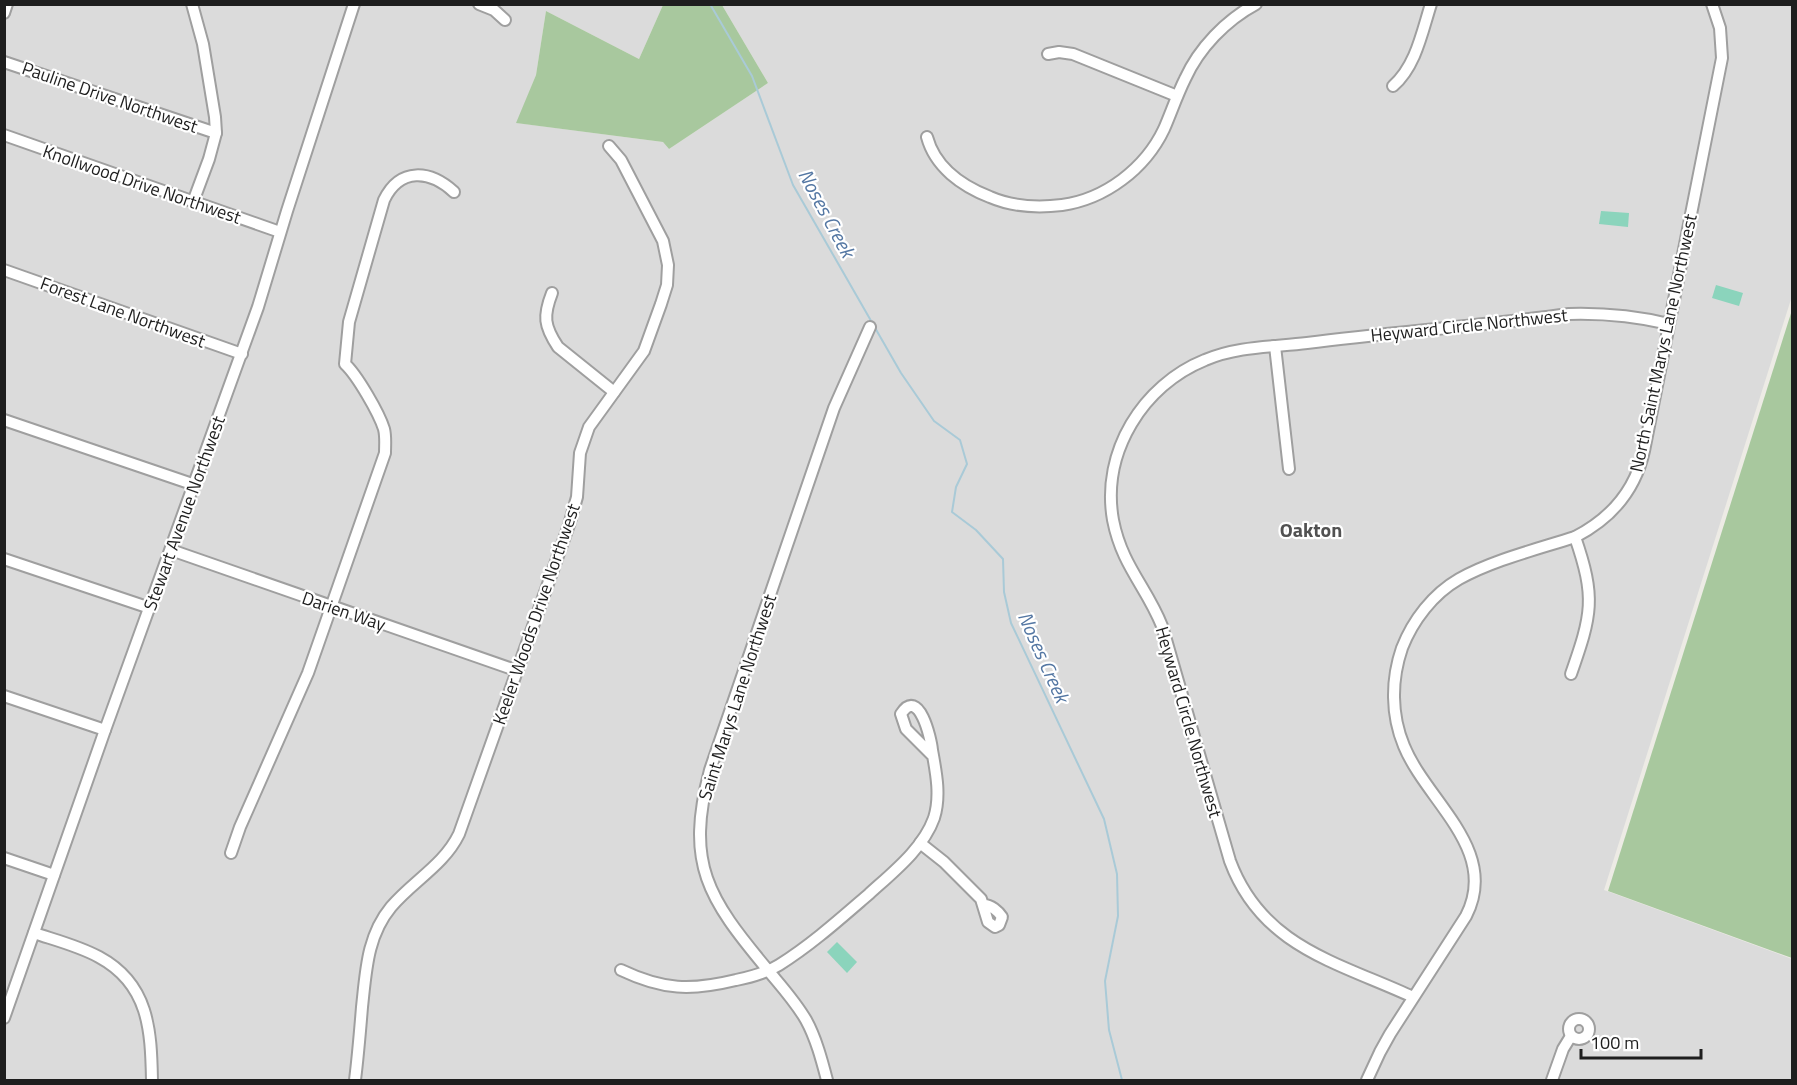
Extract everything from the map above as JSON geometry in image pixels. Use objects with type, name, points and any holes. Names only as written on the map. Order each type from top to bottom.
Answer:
[{"type":"street","points":[[4,13],[7,4]]},
{"type":"street","points":[[192,4],[206,60],[216,133],[193,202]]},
{"type":"street","name":"Stewart Avenue Northwest","points":[[4,1017],[105,730],[242,354],[354,4]]},
{"type":"street","points":[[480,4],[494,10],[505,20]]},
{"type":"street","points":[[927,137],[939,165],[978,192],[1007,203],[1022,206],[1067,204],[1096,195],[1110,188],[1136,168],[1155,145],[1190,69],[1212,39],[1231,21],[1256,4]]},
{"type":"street","points":[[1394,86],[1406,72],[1413,57],[1431,4]]},
{"type":"street","name":"North Saint Marys Lane Northwest","points":[[1367,1080],[1380,1052],[1413,997],[1466,916],[1475,892],[1475,873],[1471,855],[1412,761],[1400,735],[1394,695],[1399,658],[1404,642],[1419,616],[1436,597],[1457,580],[1484,568],[1575,537],[1599,523],[1629,490],[1637,475],[1644,452],[1722,58],[1720,28],[1712,4]]},
{"type":"street","points":[[1048,54],[1059,51],[1073,54],[1177,96]]},
{"type":"street","name":"Pauline Drive Northwest","points":[[4,62],[216,133]]},
{"type":"street","name":"Knollwood Drive Northwest","points":[[4,135],[280,232]]},
{"type":"street","name":"Keeler Woods Drive Northwest","points":[[355,1080],[366,966],[374,935],[390,909],[454,845],[518,671],[574,508],[583,440],[589,427],[644,351],[667,285],[668,264],[663,241],[621,160],[609,147]]},
{"type":"street","points":[[231,853],[240,827],[308,673],[385,453],[386,441],[382,424],[353,372],[345,364],[349,322],[384,200],[398,182],[419,175],[434,177],[454,192]]},
{"type":"street","name":"Forest Lane Northwest","points":[[4,270],[242,354]]},
{"type":"street","points":[[552,293],[545,309],[545,318],[552,339],[558,347],[614,392]]},
{"type":"street","name":"Heyward Circle Northwest","points":[[1413,997],[1297,944],[1275,929],[1250,902],[1239,884],[1230,861],[1162,626],[1158,615],[1129,569],[1116,534],[1111,494],[1115,465],[1130,426],[1142,406],[1159,388],[1184,370],[1204,360],[1229,352],[1569,314],[1620,315],[1669,324]]},
{"type":"street","name":"Saint Marys Lane Northwest","points":[[827,1080],[807,1022],[792,999],[728,920],[708,886],[700,850],[701,808],[710,770],[837,400],[859,366],[870,327]]},
{"type":"street","points":[[1275,346],[1289,469]]},
{"type":"street","points":[[4,420],[195,485]]},
{"type":"street","points":[[1571,674],[1588,621],[1590,597],[1587,573],[1575,537]]},
{"type":"street","name":"Darien Way","points":[[171,550],[518,671]]},
{"type":"street","points":[[4,559],[150,608]]},
{"type":"street","points":[[4,696],[105,730]]},
{"type":"street","points":[[621,970],[651,983],[674,988],[726,983],[768,971],[809,942],[857,903],[920,843],[931,824],[937,804],[937,778],[933,756]]},
{"type":"street","points":[[920,843],[944,862],[981,899],[984,905]]},
{"type":"street","points":[[4,858],[54,875]]},
{"type":"street","points":[[34,933],[99,956],[126,978],[138,995],[148,1022],[152,1080]]},
{"type":"street","points":[[1552,1080],[1563,1049],[1571,1036]]},
{"type":"shaded area","points":[[5,5],[663,5],[639,59],[546,11],[536,75],[517,123],[663,142],[669,149],[768,83],[722,5],[1792,5],[1792,296],[1604,890],[1792,959],[1792,1080],[5,1080]]},
{"type":"green space","points":[[663,5],[722,5],[768,83],[669,149],[663,142],[516,123],[536,75],[546,11],[639,59]]},
{"type":"green space","points":[[1601,211],[1629,213],[1628,227],[1599,224]]},
{"type":"green space","points":[[1716,285],[1743,293],[1739,306],[1712,298]]},
{"type":"green space","points":[[1792,310],[1792,958],[1608,891]]},
{"type":"green space","points":[[837,942],[857,962],[847,973],[827,952]]},
{"type":"waterway","name":"Noses Creek","points":[[710,4],[752,76],[793,185],[901,373],[934,421],[960,440],[967,464],[956,487],[952,512],[976,530],[1003,559],[1004,592],[1011,623],[1104,819],[1117,874],[1118,916],[1105,981],[1109,1030],[1122,1080]]},
{"type":"district","name":"Oakton","points":[[1311,529]]}]
